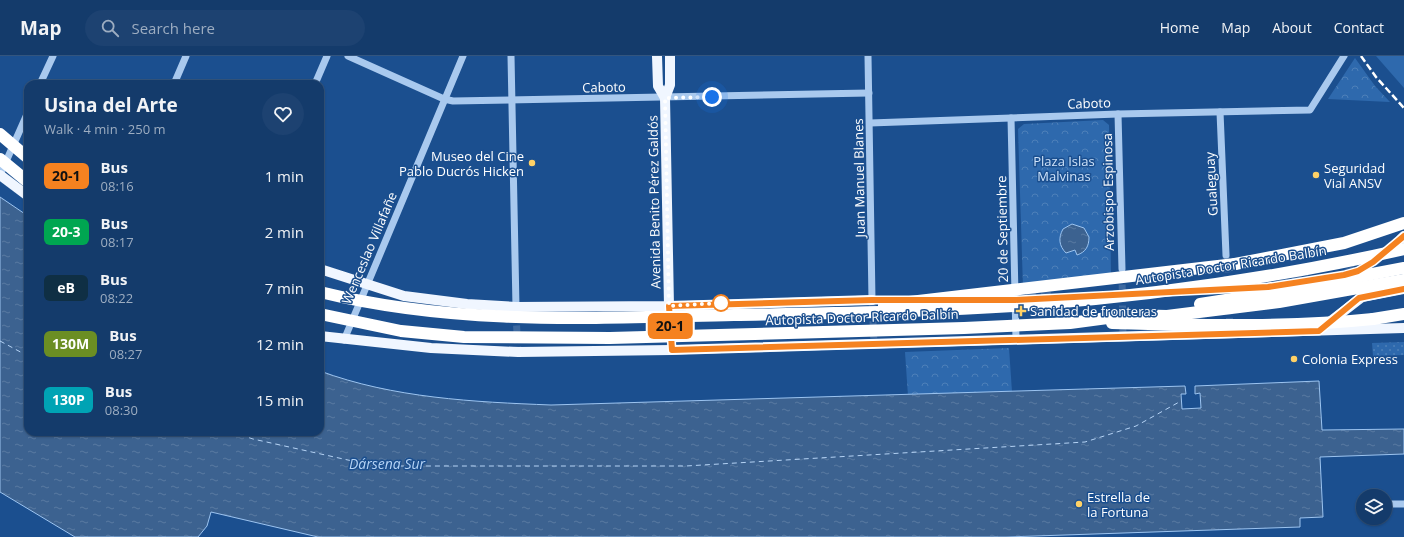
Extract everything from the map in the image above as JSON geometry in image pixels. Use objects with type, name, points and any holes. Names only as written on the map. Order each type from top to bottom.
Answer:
[{"type":"highway","points":[[0,134],[24,155]]},
{"type":"highway","points":[[2,159],[24,178]]},
{"type":"highway","points":[[815,313],[1236,264],[1344,243],[1404,223]]},
{"type":"highway","name":"Autopista Doctor Ricardo Balbín","points":[[324,293],[414,309],[483,316],[556,318],[978,308],[1082,300],[1245,279],[1403,241]]},
{"type":"highway","points":[[1130,315],[1283,291],[1404,268]]},
{"type":"highway","name":"Autopista Doctor Ricardo Balbín","points":[[324,315],[401,331],[464,338],[610,338],[877,331],[1070,323],[1130,315],[1167,316],[1234,308],[1404,280]]},
{"type":"highway","points":[[1070,323],[1214,325],[1346,322],[1404,314]]},
{"type":"main road","name":"Avenida Benito Pérez Galdós","points":[[657,56],[658,86],[665,98]]},
{"type":"main road","name":"Avenida Benito Pérez Galdós","points":[[669,306],[665,98],[670,85],[670,56]]},
{"type":"main road","points":[[2,159],[24,184]]},
{"type":"main road","points":[[0,175],[24,193]]},
{"type":"main road","points":[[324,271],[404,296],[438,301],[516,307],[669,306],[872,300]]},
{"type":"main road","points":[[1319,331],[1359,298],[1404,289]]},
{"type":"main road","points":[[324,337],[344,340],[431,348],[518,352],[680,350],[1404,328]]},
{"type":"street","points":[[42,80],[53,56]]},
{"type":"street","points":[[176,80],[186,56]]},
{"type":"street","points":[[317,80],[327,56]]},
{"type":"street","name":"Caboto","points":[[348,56],[444,99],[453,101],[869,93]]},
{"type":"street","name":"Wenceslao Villafañe","points":[[344,340],[463,56]]},
{"type":"street","points":[[511,56],[516,307]]},
{"type":"street","name":"Juan Manuel Blanes","points":[[868,56],[872,300]]},
{"type":"street","name":"Caboto","points":[[870,123],[1118,114],[1310,110],[1344,56]]},
{"type":"street","name":"Gualeguay","points":[[1220,112],[1226,255]]},
{"type":"street","name":"Arzobispo Espinosa","points":[[1118,114],[1122,269]]},
{"type":"street","name":"20 de Septiembre","points":[[1011,118],[1016,339]]},
{"type":"street","points":[[0,175],[2,159],[24,119]]},
{"type":"street","points":[[1392,504],[1404,504]]},
{"type":"green space","points":[[1376,56],[1404,56],[1404,88]]},
{"type":"green space","points":[[1355,58],[1375,86],[1390,102],[1328,99]]},
{"type":"green space","name":"Plaza Islas Malvinas","points":[[1103,120],[1109,125],[1111,276],[1023,287],[1018,129],[1024,124]]},
{"type":"green space","points":[[1404,342],[1404,355],[1373,356],[1372,343]]},
{"type":"green space","points":[[1009,348],[1012,392],[908,396],[905,352]]},
{"type":"water","name":"Dársena Sur","points":[[0,197],[24,213],[24,436],[324,436],[324,372],[348,380],[405,393],[463,400],[551,405],[1185,386],[1186,394],[1181,394],[1182,409],[1201,408],[1200,393],[1195,394],[1195,386],[1319,381],[1322,430],[1404,429],[1404,454],[1320,457],[1323,517],[1300,518],[1300,527],[1006,537],[318,537],[211,512],[207,526],[198,537],[75,537],[0,492]]},
{"type":"water","points":[[1072,224],[1084,228],[1089,237],[1086,248],[1083,252],[1077,255],[1075,250],[1066,253],[1060,242],[1060,236],[1063,229]]},
{"type":"ferry route","points":[[0,341],[24,354]]},
{"type":"ferry route","points":[[244,436],[375,466],[686,466],[1085,442],[1136,426],[1181,401]]},
{"type":"tunnel","points":[[1346,274],[1368,266],[1401,239]]},
{"type":"tunnel","points":[[1226,255],[1230,328]]},
{"type":"tunnel","points":[[1122,274],[1123,336]]},
{"type":"tunnel","points":[[1203,290],[1268,287],[1309,280]]},
{"type":"tunnel","points":[[966,300],[1054,297]]},
{"type":"tunnel","points":[[872,300],[874,344]]},
{"type":"tunnel","points":[[669,310],[672,350]]},
{"type":"tunnel","points":[[516,315],[518,352]]},
{"type":"railway","points":[[1361,56],[1376,77],[1404,108]]},
{"type":"bus line","name":"20-1","points":[[1404,236],[1368,266],[1358,271],[1344,275],[1268,287],[1228,290],[1122,293],[1015,300],[872,300],[669,306],[672,350],[1319,331],[1359,298],[1404,289]]},
{"type":"place","name":"Museo del Cine Pablo Ducrós Hicken","points":[[532,163]]},
{"type":"place","name":"Seguridad Vial ANSV","points":[[1316,175]]},
{"type":"place","name":"Sanidad de fronteras","points":[[1021,311]]},
{"type":"place","name":"Colonia Express","points":[[1294,359]]},
{"type":"place","name":"Estrella de la Fortuna","points":[[1079,504]]},
{"type":"route","points":[[712,97],[665,98],[669,306],[721,303]]}]
